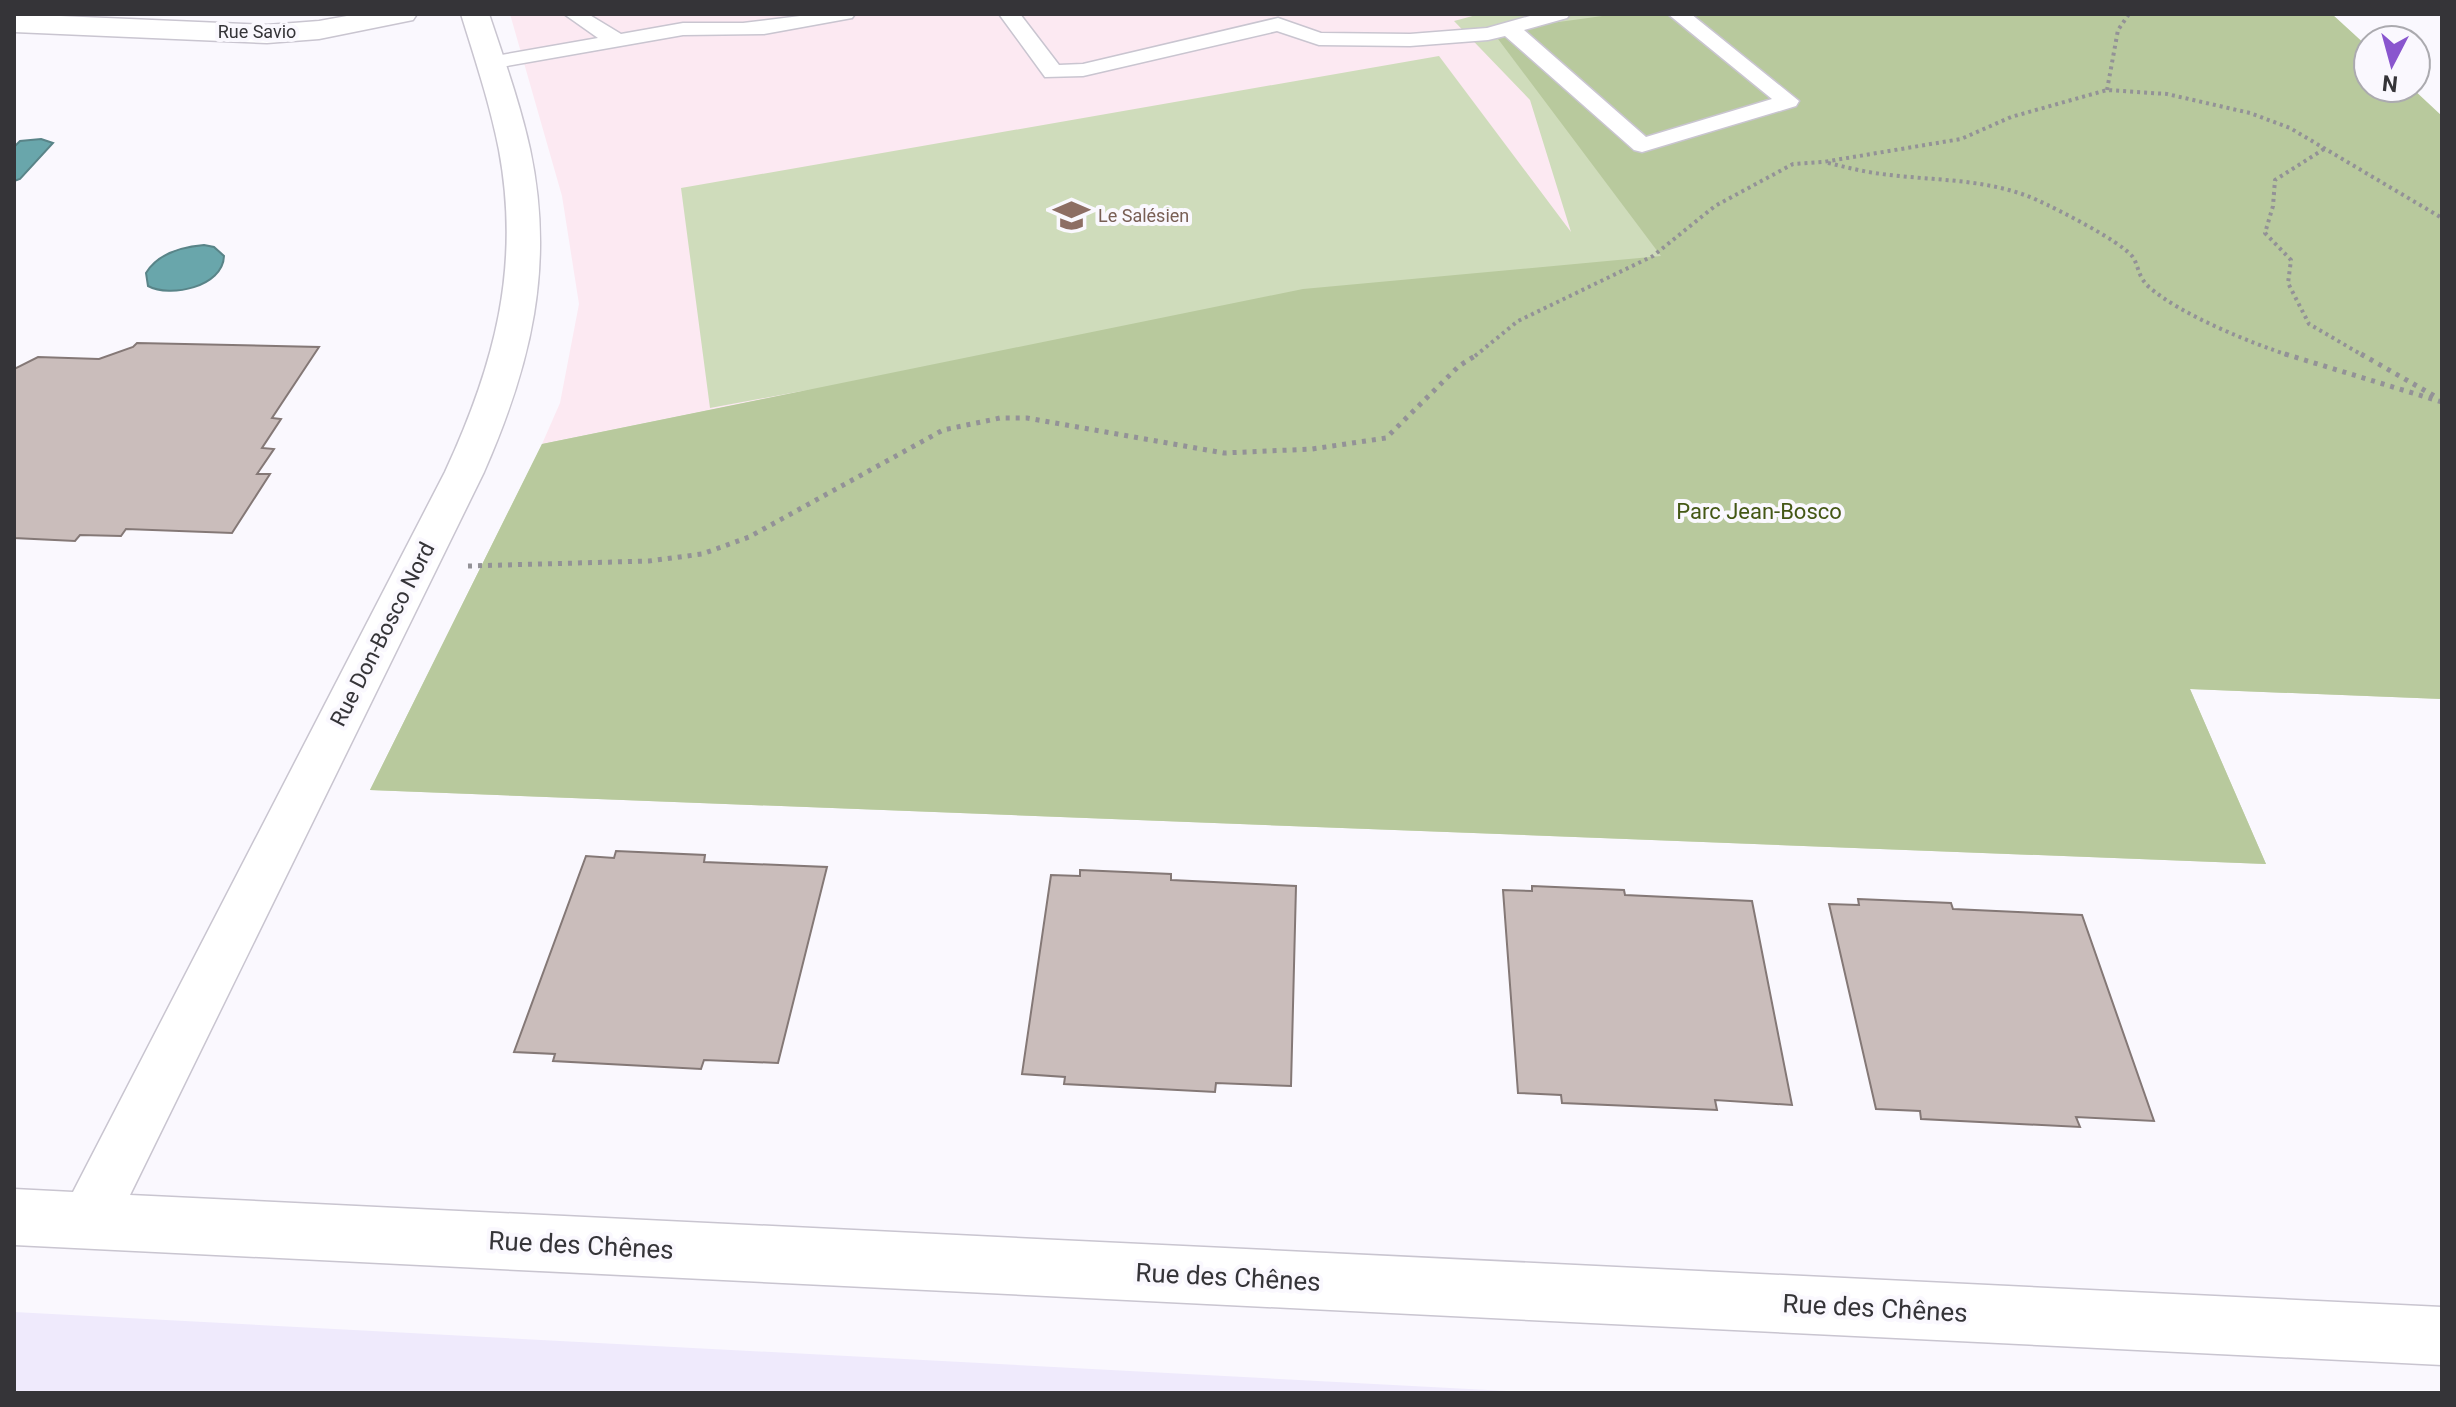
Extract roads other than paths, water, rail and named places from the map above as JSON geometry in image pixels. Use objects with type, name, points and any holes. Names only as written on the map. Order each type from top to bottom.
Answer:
[{"type":"street","name":"Rue Savio","points":[[14,23],[267,34],[319,30],[403,14]]},
{"type":"street","name":"Rue Don-Bosco Nord","points":[[88,1220],[415,567],[472,462],[500,388],[517,330],[525,270],[518,172],[475,14]]},
{"type":"street","name":"Rue des Chênes","points":[[14,1217],[2442,1336]]},
{"type":"lane","points":[[574,14],[618,41]]},
{"type":"lane","points":[[490,63],[618,41],[680,22],[726,14]]},
{"type":"lane","points":[[680,22],[711,32],[845,14]]},
{"type":"lane","points":[[1009,14],[1053,72],[1083,70],[1278,24],[1319,39],[1360,41],[1488,34],[1560,14]]},
{"type":"lane","points":[[1510,29],[1642,145],[1788,101],[1678,14]]},
{"type":"water","points":[[41,139],[53,143],[20,179],[14,181],[14,147],[20,141]]},
{"type":"water","points":[[204,245],[214,247],[224,256],[215,275],[194,287],[181,290],[169,291],[148,286],[146,273],[157,260],[179,249]]},
{"type":"place","name":"Le Salésien","points":[[1072,216]]},
{"type":"park label","name":"Parc Jean-Bosco","points":[[1759,511]]}]
